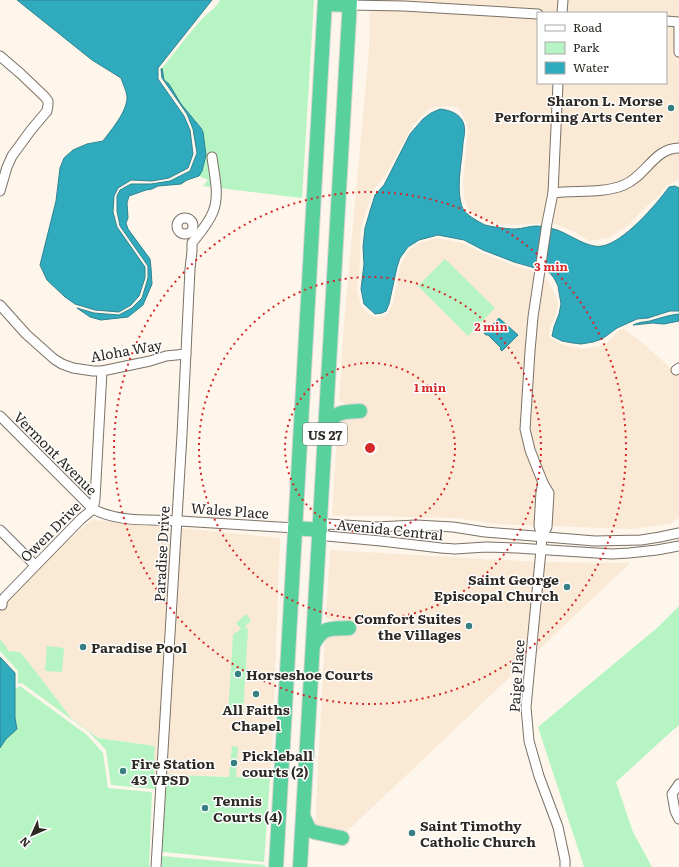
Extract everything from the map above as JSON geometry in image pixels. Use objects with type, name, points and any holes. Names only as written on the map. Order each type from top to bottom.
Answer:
[{"type":"highway","points":[[325,2],[350,2]]},
{"type":"highway","name":"US 27","points":[[276,867],[325,2]]},
{"type":"highway","name":"US 27","points":[[300,860],[350,2]]},
{"type":"highway","points":[[325,428],[336,415],[342,412],[360,411],[343,408],[336,404],[328,391]]},
{"type":"highway","points":[[295,528],[320,530]]},
{"type":"highway","points":[[313,646],[317,637],[324,631],[349,628],[323,622],[318,618],[315,610]]},
{"type":"highway","points":[[300,860],[304,847],[315,838],[342,838],[314,832],[309,829],[303,816]]},
{"type":"street","points":[[562,12],[563,0]]},
{"type":"street","points":[[350,2],[404,3],[537,14]]},
{"type":"street","points":[[667,21],[679,22],[679,52]]},
{"type":"street","points":[[0,56],[21,74],[48,101],[47,111],[31,130],[6,167],[0,191]]},
{"type":"street","name":"Paige Place","points":[[558,84],[553,192],[547,223],[534,317],[530,351],[525,429],[530,450],[543,483],[539,526],[542,536],[542,550],[526,707],[530,741],[539,776],[558,827],[564,865]]},
{"type":"street","points":[[553,192],[600,190],[623,185],[641,174],[656,157],[667,150],[679,148]]},
{"type":"street","points":[[192,243],[209,219],[216,202],[212,157]]},
{"type":"street","name":"Paradise Drive","points":[[156,867],[192,251],[192,243],[188,233]]},
{"type":"street","name":"Aloha Way","points":[[0,305],[26,334],[54,360],[72,368],[102,371],[150,361],[166,356],[186,354]]},
{"type":"street","name":"Owen Drive","points":[[2,605],[5,597],[81,519],[93,509],[95,499],[102,371]]},
{"type":"street","name":"Vermont Avenue","points":[[0,416],[93,509]]},
{"type":"street","name":"Wales Place","points":[[93,509],[106,515],[121,518],[177,520],[295,528]]},
{"type":"street","name":"Avenida Central","points":[[677,533],[648,539],[595,541],[485,532],[453,527],[416,525],[377,527],[328,524],[320,530],[327,536],[441,548],[494,547],[612,554],[657,550],[679,546]]},
{"type":"street","points":[[376,540],[377,527]]},
{"type":"street","points":[[0,530],[35,566]]},
{"type":"street","points":[[677,533],[679,546]]},
{"type":"street","points":[[679,784],[672,794],[675,811],[679,819]]},
{"type":"shaded area","points":[[370,0],[679,0],[679,179],[667,185],[629,225],[608,238],[589,241],[575,232],[555,224],[501,224],[486,221],[471,213],[467,207],[464,196],[463,183],[468,129],[465,119],[456,107],[435,107],[429,109],[413,125],[389,169],[373,190],[361,228],[360,264],[357,289],[361,306],[369,314],[375,317],[387,314],[393,304],[400,267],[406,255],[410,249],[420,243],[437,238],[462,243],[512,265],[541,273],[550,284],[558,304],[550,327],[549,337],[561,344],[583,349],[604,345],[620,330],[624,329],[679,375],[679,517],[672,523],[633,529],[497,524],[455,518],[332,516],[338,418],[360,407],[345,404],[339,401],[344,323],[369,50]]},
{"type":"shaded area","points":[[92,520],[280,538],[270,778],[153,774],[155,746],[98,738],[71,718],[20,652],[8,651],[0,639],[0,599]]},
{"type":"shaded area","points":[[330,550],[537,562],[527,661],[343,835],[315,828],[325,635],[350,624],[326,618]]},
{"type":"shaded area","points":[[544,562],[630,563],[535,653]]},
{"type":"green space","points":[[220,0],[314,0],[302,198],[203,186],[208,180],[199,176],[202,171],[205,152],[201,127],[181,104],[169,84],[164,80],[162,68],[192,30]]},
{"type":"green space","points":[[445,259],[495,308],[468,336],[418,286]]},
{"type":"green space","points":[[679,606],[679,725],[616,782],[633,832],[652,867],[584,867],[538,727],[657,628]]},
{"type":"green space","name":"Horseshoe Courts","points":[[246,614],[251,621],[245,626],[248,630],[243,714],[228,713],[233,635],[241,629],[236,623]]},
{"type":"green space","points":[[0,639],[8,651],[20,652],[71,718],[98,738],[155,746],[154,774],[229,777],[232,746],[238,747],[236,777],[270,778],[264,862],[163,852],[160,853],[152,867],[155,790],[111,785],[106,750],[89,732],[23,684],[18,684],[18,671],[0,651]]},
{"type":"green space","points":[[47,646],[64,648],[62,672],[45,671]]},
{"type":"green space","points":[[20,686],[87,735],[103,753],[108,788],[152,792],[149,867],[0,867],[0,701]]},
{"type":"green space","points":[[162,856],[265,865],[265,867],[162,867]]},
{"type":"water","points":[[17,0],[212,0],[158,68],[158,79],[184,116],[190,130],[193,154],[188,168],[169,178],[152,181],[131,180],[118,188],[114,196],[113,212],[117,227],[145,267],[145,278],[139,296],[131,305],[119,312],[95,310],[75,304],[47,280],[40,265],[56,201],[60,168],[64,158],[73,150],[87,144],[103,141],[125,108],[127,96],[125,89],[121,78],[92,60]]},
{"type":"water","points":[[162,68],[164,80],[169,84],[181,104],[201,128],[203,132],[206,155],[202,171],[199,176],[187,180],[181,184],[158,186],[129,196],[127,203],[128,218],[126,223],[128,229],[150,259],[152,284],[143,305],[128,317],[101,320],[90,317],[77,308],[94,313],[119,315],[132,308],[142,298],[148,278],[148,266],[120,226],[117,211],[117,196],[120,190],[131,184],[151,184],[170,181],[190,171],[197,153],[193,129],[187,114],[162,78]]},
{"type":"water","points":[[440,109],[453,112],[459,116],[463,122],[464,132],[459,194],[463,209],[467,214],[485,225],[512,229],[533,226],[544,227],[557,230],[591,245],[602,246],[620,238],[629,231],[648,213],[669,187],[675,186],[679,188],[679,311],[670,311],[648,318],[637,319],[617,328],[602,339],[593,342],[581,344],[562,341],[552,336],[561,304],[558,286],[549,272],[514,262],[483,250],[464,240],[438,235],[419,240],[408,247],[400,258],[386,311],[375,314],[364,304],[361,289],[364,264],[363,247],[365,228],[375,195],[384,185],[410,134],[423,119]]},
{"type":"water","points":[[679,314],[679,321],[664,324],[653,323],[633,325],[668,316]]},
{"type":"water","points":[[499,318],[518,335],[502,351],[500,349],[501,348],[488,335],[484,333]]},
{"type":"water","points":[[0,657],[15,673],[15,718],[17,729],[6,739],[0,748]]},
{"type":"place","name":"Sharon L. Morse Performing Arts Center","points":[[671,108]]},
{"type":"place","name":"Saint George Episcopal Church","points":[[567,587]]},
{"type":"place","name":"Comfort Suites the Villages","points":[[469,626]]},
{"type":"place","name":"Paradise Pool","points":[[83,647]]},
{"type":"place","name":"Horseshoe Courts","points":[[238,674]]},
{"type":"place","name":"All Faiths Chapel","points":[[256,694]]},
{"type":"place","name":"Pickleball courts (2)","points":[[234,763]]},
{"type":"place","name":"Fire Station 43 VPSD","points":[[123,771]]},
{"type":"place","name":"Tennis Courts (4)","points":[[205,808]]},
{"type":"place","name":"Saint Timothy Catholic Church","points":[[412,833]]}]
